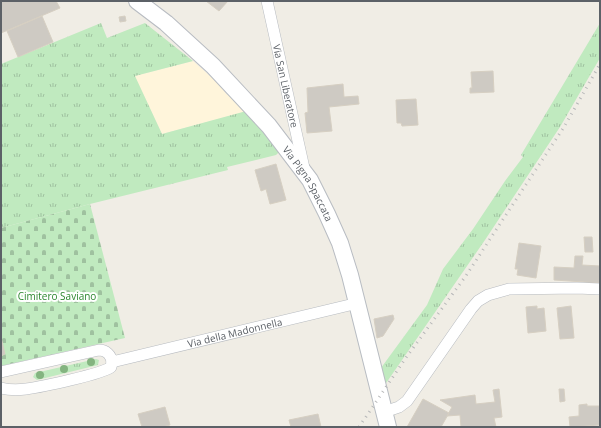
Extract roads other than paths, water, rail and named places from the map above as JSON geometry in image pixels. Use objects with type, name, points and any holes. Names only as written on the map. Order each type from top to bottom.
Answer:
[{"type":"main road","name":"Via Pigna Spaccata","points":[[137,1],[166,23],[213,66],[269,126],[310,180],[340,243],[350,274],[386,420]]},
{"type":"street","name":"Via San Liberatore","points":[[267,1],[304,171]]},
{"type":"street","points":[[386,420],[396,409],[407,401],[471,309],[478,301],[488,294],[509,289],[600,289]]},
{"type":"street","name":"Via della Madonnella","points":[[1,388],[35,388],[95,374],[110,368],[112,362],[358,303]]},
{"type":"street","points":[[1,372],[100,350],[107,352],[112,362]]},
{"type":"railway","points":[[359,427],[405,359],[465,277],[564,127],[600,64]]},
{"type":"park label","name":"Cimitero Saviano","points":[[57,296]]}]
